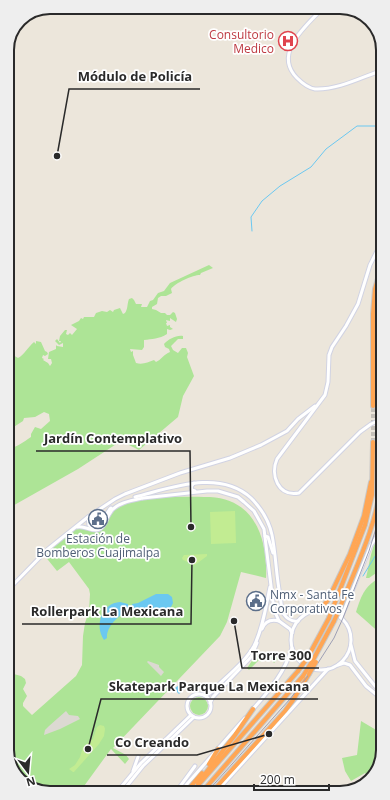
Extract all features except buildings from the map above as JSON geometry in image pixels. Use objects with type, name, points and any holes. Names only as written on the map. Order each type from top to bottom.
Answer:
[{"type":"highway","points":[[373,406],[373,308],[376,286]]},
{"type":"highway","points":[[198,786],[298,671],[308,657],[329,618],[365,525],[372,495],[373,442]]},
{"type":"highway","points":[[319,611],[328,600],[350,554],[364,516],[373,472]]},
{"type":"highway","points":[[218,786],[285,711],[309,674],[339,610],[372,528],[376,514]]},
{"type":"highway","points":[[207,786],[315,661]]},
{"type":"highway","points":[[196,786],[235,735],[252,709]]},
{"type":"highway","points":[[192,786],[218,749]]},
{"type":"street","points":[[317,14],[298,34],[291,46],[288,57],[291,69],[298,79],[313,89],[327,88],[376,73]]},
{"type":"street","points":[[376,253],[370,265],[358,304],[332,347],[329,355],[328,384],[324,395],[274,464],[273,471],[275,479],[284,491],[290,494],[299,493],[351,439],[376,422]]},
{"type":"street","points":[[14,584],[48,549],[88,517],[125,494],[196,467],[230,458],[262,445],[287,431],[298,419],[318,404]]},
{"type":"street","points":[[298,419],[303,423]]},
{"type":"street","points":[[88,517],[89,525],[93,528],[98,527],[102,524],[107,512],[114,506],[132,498],[194,483],[208,482],[221,484],[240,490],[259,505],[264,515],[271,531],[283,613],[285,617],[291,621],[298,621]]},
{"type":"street","points":[[194,483],[191,486],[192,490],[218,491],[238,497],[260,516],[264,515]]},
{"type":"street","points":[[167,495],[166,492],[170,488]]},
{"type":"street","points":[[75,528],[83,527],[99,530],[104,525],[109,513],[115,508],[133,500],[207,491]]},
{"type":"street","points":[[254,511],[263,526],[274,610],[279,621],[290,629],[292,634]]},
{"type":"street","points":[[265,536],[268,537],[274,554]]},
{"type":"street","points":[[341,618],[371,545],[376,538]]},
{"type":"street","points":[[271,583],[260,629],[254,645],[246,657],[210,693],[204,695],[197,694],[190,698],[187,708],[193,716],[201,717],[206,715],[210,710],[210,703],[214,697],[251,657],[265,624],[270,620],[279,621]]},
{"type":"street","points":[[185,786],[267,693],[281,674],[292,648],[292,634],[298,621],[308,614],[319,611],[327,611],[341,618],[350,634],[350,644],[355,661],[376,685]]},
{"type":"street","points":[[337,665],[346,656],[350,644]]},
{"type":"street","points":[[292,648],[303,664],[315,669],[328,669]]},
{"type":"street","points":[[350,665],[350,660],[355,661]]},
{"type":"street","points":[[221,786],[279,721],[328,669],[344,663],[350,665],[366,686],[376,694]]},
{"type":"street","points":[[361,680],[365,682],[367,681],[368,677]]},
{"type":"street","points":[[204,695],[210,703]]},
{"type":"street","points":[[122,786],[141,763],[193,716]]},
{"type":"street","points":[[127,786],[144,766],[193,716]]},
{"type":"street","points":[[132,774],[138,757]]},
{"type":"street","points":[[180,786],[195,766]]},
{"type":"green space","points":[[209,265],[213,268],[201,273],[200,275],[176,284],[171,289],[172,293],[158,298],[157,304],[152,307],[152,309],[167,315],[170,315],[173,312],[175,313],[177,319],[176,322],[170,318],[170,321],[166,320],[167,326],[170,325],[173,329],[167,329],[167,334],[161,337],[144,340],[144,347],[142,350],[130,349],[131,352],[133,351],[136,363],[139,364],[154,360],[156,362],[170,352],[164,344],[168,340],[178,336],[183,336],[183,339],[178,339],[171,346],[173,350],[178,353],[182,348],[186,348],[188,353],[187,357],[194,376],[183,396],[178,417],[139,450],[121,441],[78,469],[14,505],[14,447],[31,437],[35,427],[41,429],[50,421],[49,414],[44,412],[35,417],[24,418],[23,421],[14,427],[14,356],[18,358],[34,342],[36,344],[36,341],[41,342],[48,354],[45,356],[43,355],[42,358],[50,366],[52,363],[51,359],[48,359],[49,352],[56,349],[56,345],[63,347],[63,343],[59,345],[55,341],[57,339],[60,343],[60,336],[65,330],[67,330],[66,334],[68,335],[70,333],[72,335],[77,329],[71,325],[79,321],[81,318],[94,317],[96,313],[102,311],[107,312],[110,310],[113,312],[114,310],[120,308],[123,314],[127,310],[129,299],[132,298],[136,304],[142,304],[141,307],[147,307],[150,301],[153,300],[158,293],[164,291],[170,283]]},
{"type":"green space","points":[[161,497],[210,497],[225,499],[238,505],[248,513],[256,524],[261,536],[266,564],[266,578],[241,572],[227,622],[220,636],[113,748],[126,755],[129,759],[125,764],[111,749],[84,786],[48,786],[30,780],[21,772],[15,757],[14,674],[25,679],[26,683],[23,689],[27,696],[23,706],[32,715],[76,676],[82,665],[83,636],[89,611],[89,589],[69,562],[57,571],[44,555],[76,528],[82,527],[101,529],[111,513],[124,504]]},
{"type":"green space","points":[[235,511],[236,543],[211,544],[210,512]]},
{"type":"green space","points":[[376,540],[376,573],[369,578],[366,578],[373,547]]},
{"type":"green space","points":[[207,554],[207,556],[195,565],[183,560],[182,558],[184,555]]},
{"type":"green space","points":[[376,580],[376,630],[356,612],[360,600],[372,583]]},
{"type":"green space","points":[[258,652],[263,656],[261,662],[259,660],[249,670],[247,668]]},
{"type":"green space","points":[[268,652],[282,655],[274,663]]},
{"type":"green space","points":[[195,697],[203,697],[208,702],[206,713],[203,715],[195,715],[190,710],[190,702]]},
{"type":"green space","points":[[361,721],[376,730],[376,755],[370,770],[366,774],[365,773],[351,781],[345,771],[342,758],[357,755]]},
{"type":"green space","points":[[100,725],[104,726],[104,736],[99,744],[73,772],[69,769],[75,765],[80,757],[83,747],[93,739],[97,727]]},
{"type":"shaded area","points":[[148,661],[159,665],[164,672],[161,676],[147,662]]},
{"type":"shaded area","points":[[66,711],[69,715],[78,716],[80,719],[44,735],[45,730]]},
{"type":"water","points":[[156,594],[168,594],[172,597],[173,603],[168,610],[133,611],[132,604],[138,603]]},
{"type":"water","points":[[120,602],[128,604],[129,611],[121,615],[111,625],[107,638],[104,640],[101,634],[100,622],[104,611],[108,606]]},
{"type":"water","points":[[180,684],[185,688],[179,694],[174,689]]},
{"type":"waterway","points":[[252,231],[251,217],[262,201],[280,186],[311,167],[326,149],[357,126],[376,126]]},
{"type":"waterway","points":[[363,576],[376,555]]},
{"type":"tunnel","points":[[373,406],[373,442]]},
{"type":"railway","points":[[212,786],[290,699],[318,663],[334,638],[369,551],[376,528]]},
{"type":"place","name":"Consultorio Medico","points":[[288,41]]},
{"type":"place","name":"Módulo de Policía","points":[[57,156]]},
{"type":"place","name":"Estación de Bomberos Cuajimalpa","points":[[98,519]]},
{"type":"place","name":"Jardín Contemplativo","points":[[191,527]]},
{"type":"place","name":"Rollerpark La Mexicana","points":[[192,560]]},
{"type":"place","name":"Nmx - Santa Fe Corporativos","points":[[256,601]]},
{"type":"place","name":"Torre 300","points":[[234,621]]},
{"type":"place","name":"Co Creando","points":[[269,734]]},
{"type":"place","name":"Skatepark Parque La Mexicana","points":[[88,749]]}]
